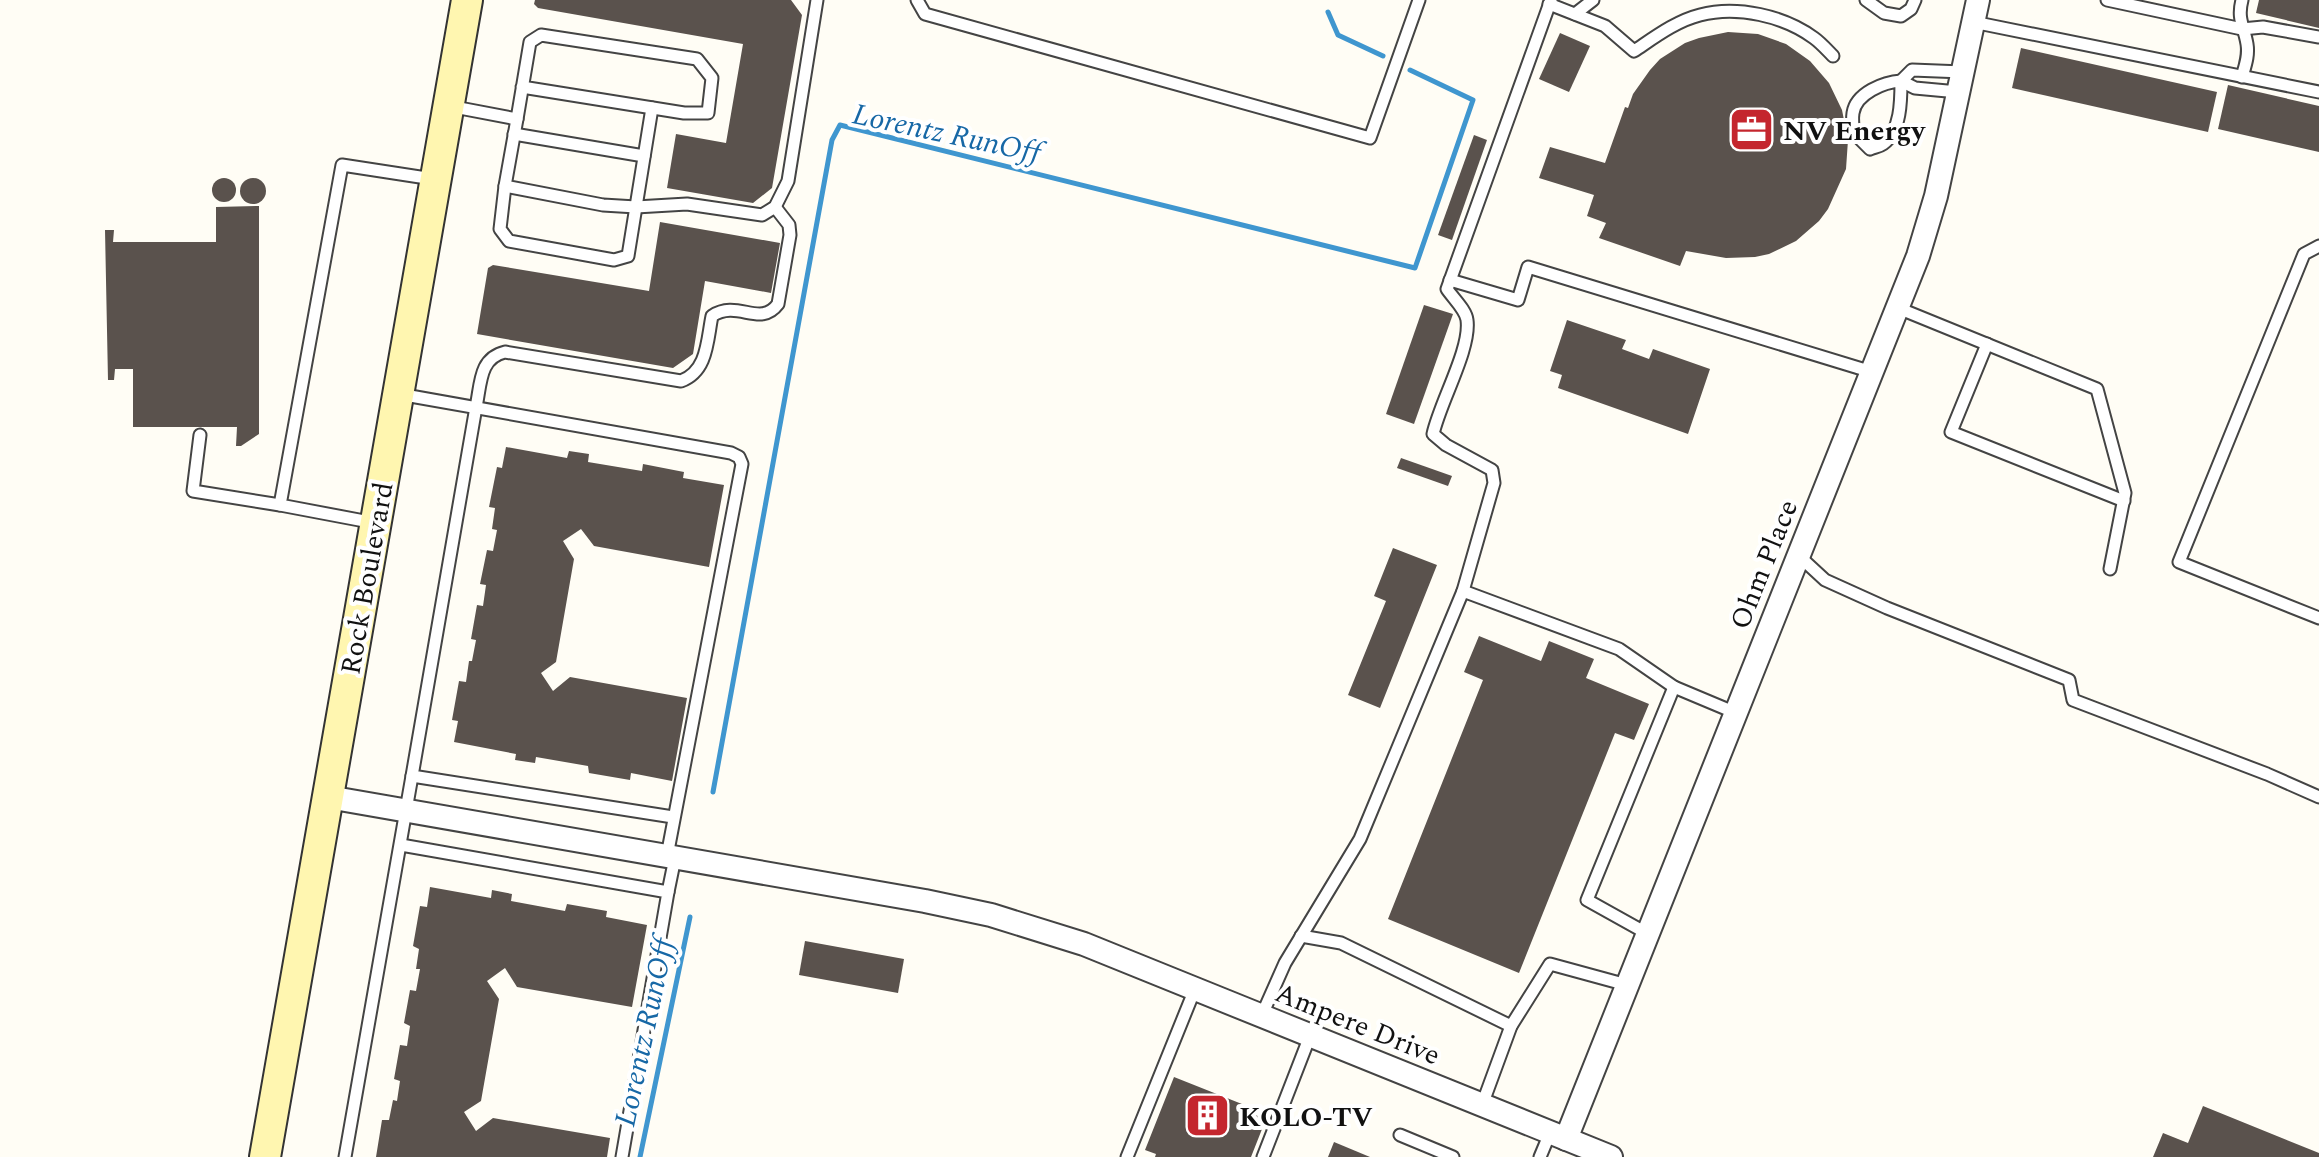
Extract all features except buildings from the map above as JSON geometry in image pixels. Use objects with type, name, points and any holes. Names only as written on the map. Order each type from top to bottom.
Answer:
[{"type":"main road","name":"Rock Boulevard","points":[[265,1157],[467,0]]},
{"type":"street","name":"Ohm Place","points":[[1558,1136],[1648,934],[1918,256],[1936,196],[1976,6]]},
{"type":"street","name":"Ampere Drive","points":[[328,797],[963,908],[1024,925],[1084,944],[1611,1157]]},
{"type":"lane","points":[[505,186],[603,205],[687,204],[762,215],[775,207],[788,181],[817,0]]},
{"type":"lane","points":[[917,0],[925,14],[1370,138],[1419,0]]},
{"type":"lane","points":[[1575,14],[1593,0]]},
{"type":"lane","points":[[1866,0],[1884,13],[1901,16],[1911,9],[1915,0]]},
{"type":"lane","points":[[2107,0],[2242,29],[2263,27],[2319,37]]},
{"type":"lane","points":[[2242,0],[2239,12],[2248,55],[2242,77]]},
{"type":"lane","points":[[1261,1017],[1285,963],[1360,839],[1463,591],[1494,483],[1492,470],[1446,445],[1433,434],[1466,342],[1467,317],[1447,289],[1550,2],[1605,26],[1634,51],[1670,28],[1701,15],[1724,11],[1748,13],[1796,27],[1833,56]]},
{"type":"lane","points":[[1976,6],[2242,77],[2319,92]]},
{"type":"lane","points":[[522,87],[684,113],[708,113],[712,78],[697,59],[541,35],[530,42],[522,87],[517,119],[505,186],[500,229],[509,241],[614,260],[628,256],[652,108]]},
{"type":"lane","points":[[1960,82],[1912,70],[1901,81],[1901,102],[1894,129],[1883,144],[1870,149],[1854,133],[1853,110],[1859,99],[1886,82],[1901,81],[1915,88],[1960,82]]},
{"type":"lane","points":[[449,106],[517,119]]},
{"type":"lane","points":[[514,134],[644,156]]},
{"type":"lane","points":[[280,505],[342,165],[436,180]]},
{"type":"lane","points":[[345,1157],[486,362],[505,352],[681,381],[688,379],[703,363],[712,316],[725,309],[766,315],[778,304],[790,235],[789,225],[775,207]]},
{"type":"lane","points":[[2319,246],[2304,254],[2179,562],[2319,618]]},
{"type":"lane","points":[[1450,280],[1518,300],[1528,267],[1872,372]]},
{"type":"lane","points":[[1898,308],[2097,389],[2125,493],[2110,569]]},
{"type":"lane","points":[[1987,344],[1951,432],[2124,501]]},
{"type":"lane","points":[[398,393],[731,453],[739,457],[742,464],[673,817],[668,892],[622,1157]]},
{"type":"lane","points":[[200,435],[193,491],[376,523]]},
{"type":"lane","points":[[1799,556],[1825,580],[2069,680],[2073,700],[2319,797]]},
{"type":"lane","points":[[1463,591],[1619,649],[1674,687],[1736,713]]},
{"type":"lane","points":[[1648,934],[1587,900],[1674,687]]},
{"type":"lane","points":[[412,776],[673,817]]},
{"type":"lane","points":[[401,845],[668,892]]},
{"type":"lane","points":[[1301,936],[1341,943],[1511,1026]]},
{"type":"lane","points":[[1482,1105],[1511,1026],[1550,964],[1627,985]]},
{"type":"lane","points":[[1127,1157],[1195,989]]},
{"type":"lane","points":[[1263,1157],[1310,1036]]},
{"type":"lane","points":[[1400,1135],[1453,1157]]},
{"type":"lane","points":[[1540,1157],[1558,1136]]},
{"type":"waterway","name":"Lorentz RunOff","points":[[1328,12],[1338,35],[1383,56]]},
{"type":"waterway","name":"Lorentz RunOff","points":[[713,792],[832,140],[840,125],[1415,268],[1473,100],[1410,70]]},
{"type":"waterway","name":"Lorentz RunOff","points":[[640,1157],[690,917]]},
{"type":"place","name":"NV Energy","points":[[1752,130]]},
{"type":"place","name":"KOLO-TV","points":[[1208,1116]]}]
